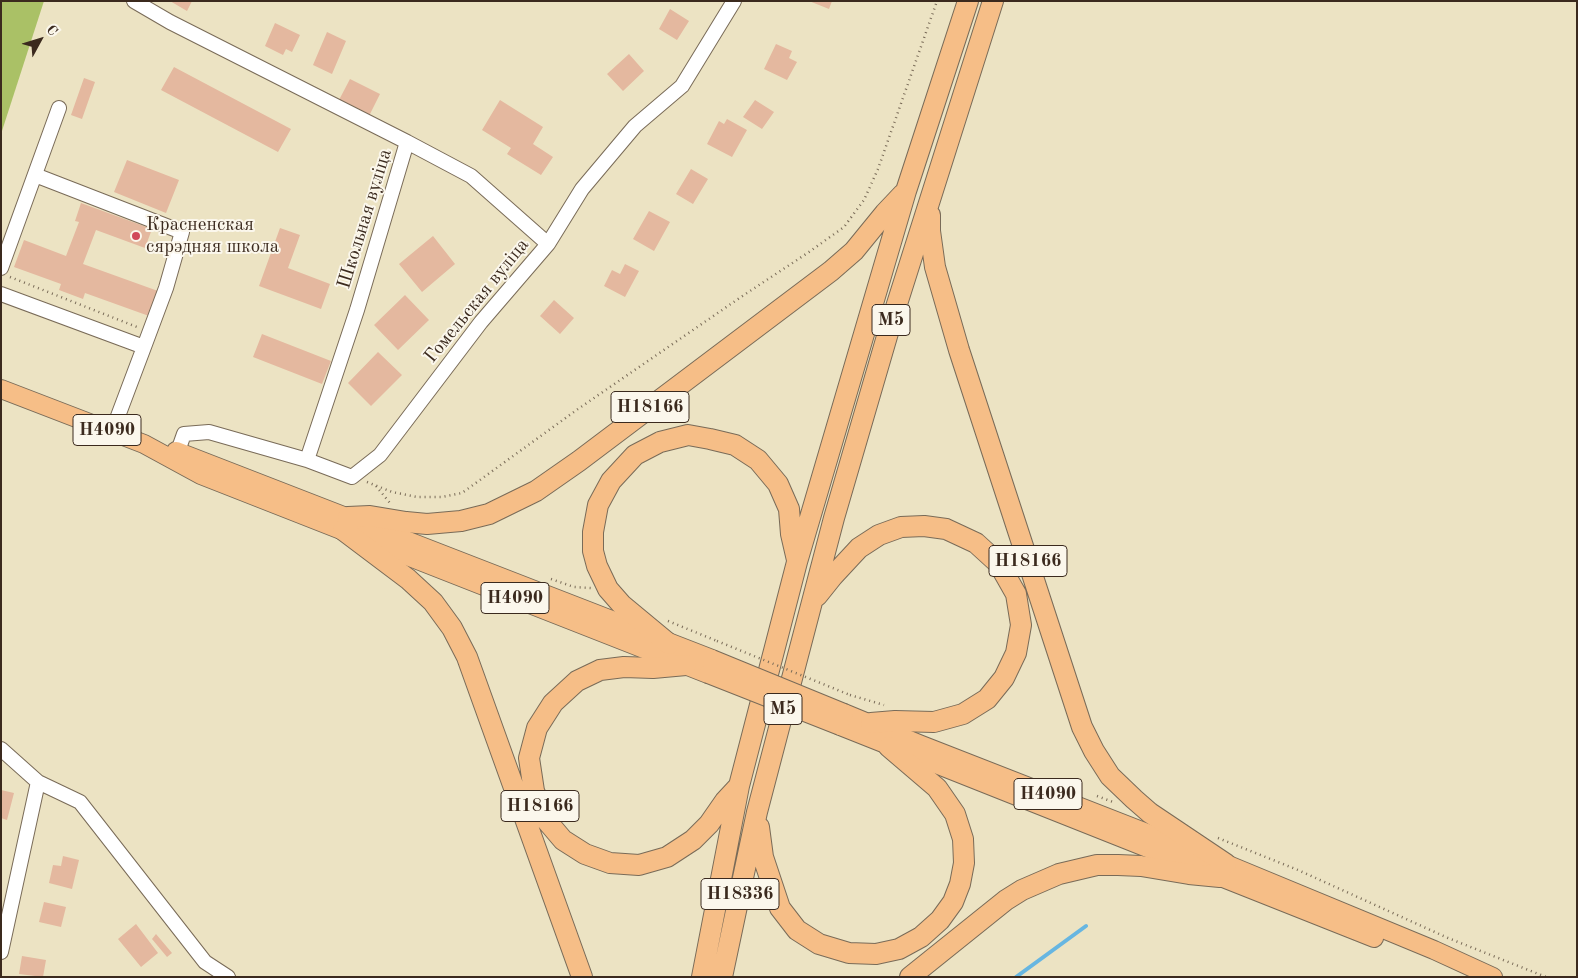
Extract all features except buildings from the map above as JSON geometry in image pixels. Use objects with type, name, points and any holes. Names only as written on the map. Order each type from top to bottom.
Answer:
[{"type":"highway","name":"М5","points":[[739,786],[797,562],[906,191],[968,1]]},
{"type":"highway","name":"М5","points":[[757,812],[810,606],[890,326],[993,1]]},
{"type":"highway","name":"Н18166","points":[[582,977],[467,657],[452,628],[432,602],[346,524],[370,516],[427,524],[461,521],[489,514],[536,491],[579,461],[831,271],[854,251],[906,191]]},
{"type":"highway","name":"Н18166","points":[[930,200],[930,231],[935,267],[959,350],[1082,727],[1110,776],[1150,813],[1223,870]]},
{"type":"highway","name":"Н18166","points":[[669,644],[622,605],[608,589],[597,566],[593,551],[592,532],[598,505],[611,481],[635,455],[660,442],[688,436],[735,445],[758,460],[778,484],[789,509],[790,534],[797,562]]},
{"type":"highway","name":"Н18166","points":[[810,606],[833,576],[859,548],[879,535],[901,528],[924,526],[946,529],[976,543],[999,564],[1016,594],[1021,625],[1016,653],[1004,678],[986,698],[962,714],[934,722],[895,721],[870,723]]},
{"type":"highway","name":"Н18166","points":[[686,665],[653,668],[624,666],[600,670],[577,681],[553,703],[537,728],[529,758],[534,790],[546,820],[563,840],[585,854],[610,863],[638,865],[667,857],[693,840],[709,824],[725,801],[739,786]]},
{"type":"highway","points":[[757,812],[763,857],[780,908],[797,930],[819,944],[849,954],[876,954],[899,949],[920,937],[940,920],[953,902],[960,884],[964,855],[963,839],[955,814],[937,788],[889,747]]},
{"type":"highway","name":"Н18336","points":[[702,977],[739,786]]},
{"type":"highway","name":"Н18336","points":[[722,977],[757,812]]},
{"type":"highway","points":[[910,977],[1006,900],[1022,890],[1058,874],[1097,865],[1141,866],[1189,874],[1223,870]]},
{"type":"main road","name":"Н4090","points":[[1,389],[144,444],[201,474],[346,524],[669,644],[710,666],[842,720],[889,747],[1434,950],[1493,977]]},
{"type":"main road","name":"Н4090","points":[[144,444],[178,451],[346,524],[686,665],[710,666]]},
{"type":"main road","name":"Н4090","points":[[842,720],[870,723],[1223,870],[1439,964],[1479,977]]},
{"type":"street","name":"Школьная вуліца","points":[[134,1],[170,22],[407,142],[357,310],[308,460]]},
{"type":"street","points":[[548,244],[582,189],[635,126],[682,86],[734,1]]},
{"type":"street","points":[[1,268],[59,108]]},
{"type":"street","name":"Гомельская вуліца","points":[[352,477],[380,455],[481,322],[548,244],[471,176],[407,142]]},
{"type":"street","points":[[35,175],[182,232],[166,288],[112,432]]},
{"type":"street","points":[[1,294],[144,348]]},
{"type":"street","points":[[178,451],[184,434],[209,432],[308,460],[352,477]]},
{"type":"street","points":[[1,749],[38,782],[80,802],[205,962],[228,977]]},
{"type":"street","points":[[1,952],[38,782]]},
{"type":"street","points":[[202,977],[205,962]]},
{"type":"path","points":[[352,477],[392,492],[417,497],[442,497],[462,493],[578,409],[844,227],[864,200],[878,169],[937,1]]},
{"type":"path","points":[[1,274],[150,332]]},
{"type":"path","points":[[376,485],[393,507]]},
{"type":"path","points":[[668,621],[850,694],[886,706]]},
{"type":"path","points":[[1211,835],[1298,870],[1448,938],[1546,977]]},
{"type":"green space","points":[[1,1],[44,1],[1,134]]},
{"type":"waterway","points":[[1016,977],[1086,926]]},
{"type":"place","name":"Красненская сярэдняя школа","points":[[136,236]]}]
